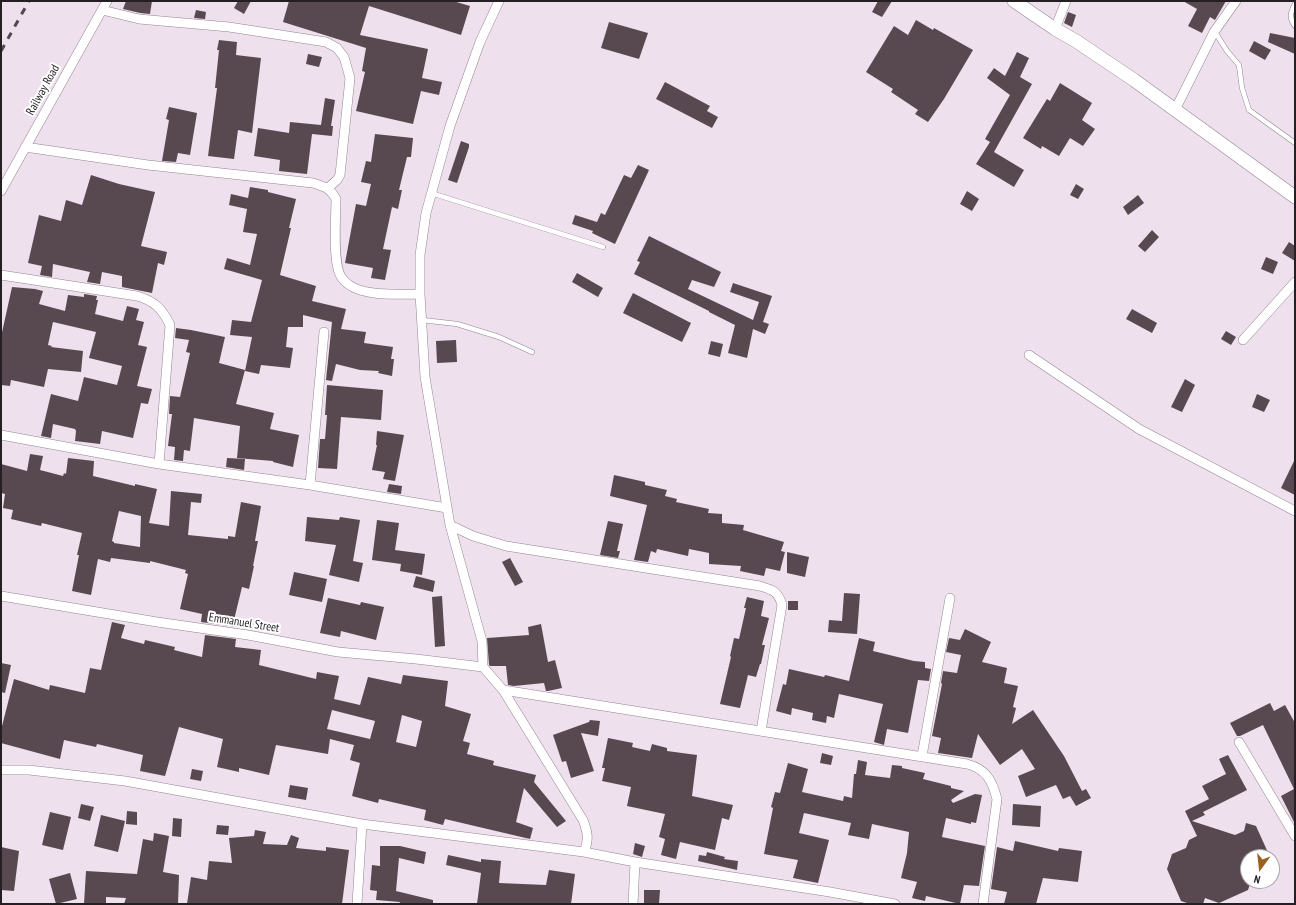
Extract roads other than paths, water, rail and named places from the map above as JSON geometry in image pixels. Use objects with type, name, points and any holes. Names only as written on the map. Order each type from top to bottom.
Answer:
[{"type":"main road","points":[[1014,1],[1054,29],[1076,41],[1134,80],[1295,197]]},
{"type":"street","name":"Railway Road","points":[[1,191],[107,1]]},
{"type":"street","points":[[498,1],[480,42],[450,126],[426,213],[420,255],[420,294],[425,377],[450,525],[482,641],[483,667],[503,690],[583,820],[587,830],[588,842],[584,852]]},
{"type":"street","points":[[1054,29],[1066,1]]},
{"type":"street","points":[[1175,110],[1214,32],[1236,1]]},
{"type":"street","points":[[102,10],[139,19],[248,29],[326,42],[337,48],[344,57],[350,78],[340,175],[328,188]]},
{"type":"street","points":[[25,147],[148,165],[313,183],[328,188],[336,199],[336,263],[341,278],[349,286],[362,291],[376,293],[420,294]]},
{"type":"street","points":[[1,275],[137,296],[148,300],[159,308],[170,325],[159,464]]},
{"type":"street","points":[[1243,340],[1295,282]]},
{"type":"street","points":[[310,485],[324,332]]},
{"type":"street","points":[[1029,355],[1139,429],[1295,511]]},
{"type":"street","points":[[1,435],[159,464],[310,485],[447,508]]},
{"type":"street","points":[[450,525],[473,536],[506,546],[772,589],[779,596],[782,605],[761,731]]},
{"type":"street","name":"Emmanuel Street","points":[[1,596],[157,622],[248,635],[338,652],[483,667]]},
{"type":"street","points":[[922,756],[950,598]]},
{"type":"street","points":[[503,690],[922,756],[977,767],[988,776],[994,788],[997,799],[983,904]]},
{"type":"street","points":[[1239,742],[1295,836]]},
{"type":"street","points":[[1,770],[30,770],[125,781],[362,824],[584,852],[635,862],[830,892],[876,902],[895,904]]},
{"type":"street","points":[[357,904],[362,824]]},
{"type":"street","points":[[633,904],[635,862]]},
{"type":"lane","points":[[1295,4],[1290,13],[1290,20],[1295,26]]},
{"type":"lane","points":[[1214,32],[1239,65],[1242,88],[1249,110],[1295,143]]},
{"type":"lane","points":[[431,193],[603,247]]},
{"type":"lane","points":[[422,320],[457,324],[499,337],[532,352]]},
{"type":"railway","points":[[1,51],[29,1]]}]
